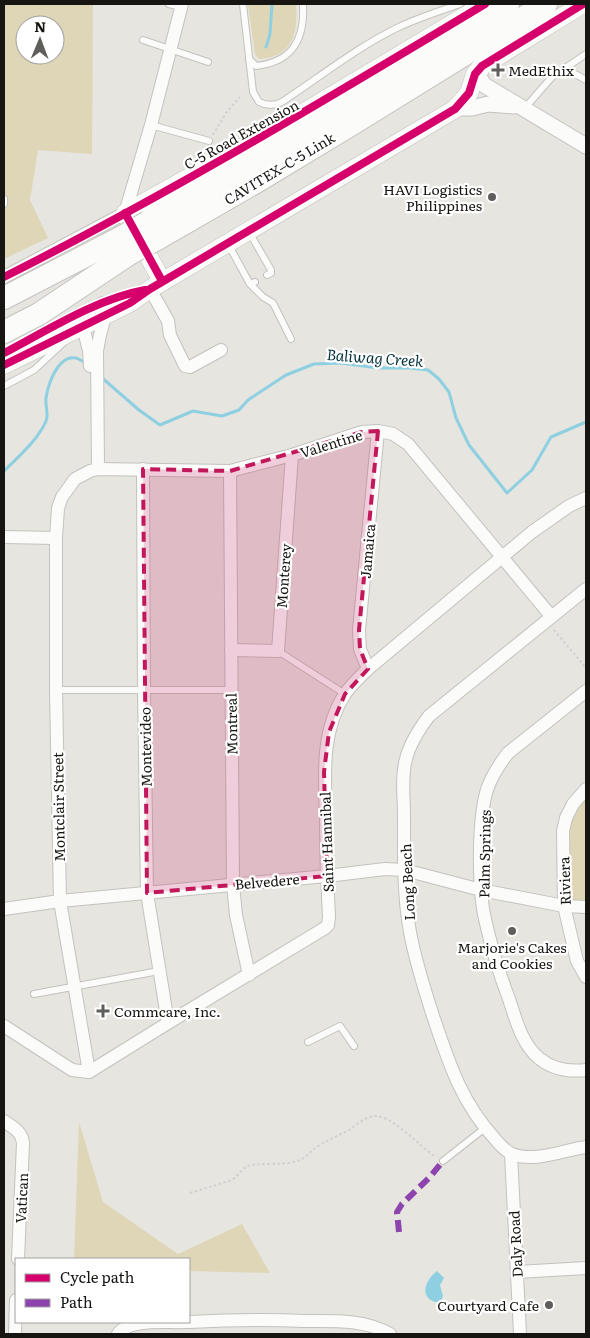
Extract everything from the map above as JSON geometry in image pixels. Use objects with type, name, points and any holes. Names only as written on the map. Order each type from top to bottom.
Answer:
[{"type":"highway","name":"CAVITEX–C-5 Link","points":[[153,230],[292,139],[508,4]]},
{"type":"highway","name":"CAVITEX–C-5 Link","points":[[4,297],[124,246],[352,124],[546,4]]},
{"type":"highway","points":[[4,332],[39,314],[124,246]]},
{"type":"main road","name":"C-5 Road Extension","points":[[125,213],[286,124],[485,4]]},
{"type":"main road","points":[[4,353],[105,308],[130,303],[156,285],[248,230],[457,108],[469,93],[475,74],[482,66],[582,4]]},
{"type":"main road","points":[[125,213],[156,285]]},
{"type":"main road","points":[[4,365],[81,319]]},
{"type":"street","points":[[125,213],[171,49],[177,5]]},
{"type":"street","points":[[482,66],[479,77],[484,85],[586,146]]},
{"type":"street","points":[[457,108],[472,108],[488,104],[521,108]]},
{"type":"street","name":"C-5 Road Extension","points":[[4,297],[125,213]]},
{"type":"street","points":[[156,285],[168,321],[169,332],[185,366],[190,367],[221,350]]},
{"type":"street","points":[[93,359],[100,336],[105,308]]},
{"type":"street","points":[[81,319],[93,359],[94,470]]},
{"type":"street","name":"Valentine","points":[[94,470],[230,471],[292,455],[362,432],[378,431],[393,434],[408,444],[503,556],[549,618]]},
{"type":"street","name":"Jamaica","points":[[368,669],[360,649],[359,630],[378,431]]},
{"type":"street","name":"Monterey","points":[[278,651],[292,455]]},
{"type":"street","name":"Montevideo","points":[[143,469],[147,894],[168,1023]]},
{"type":"street","name":"Montclair Street","points":[[89,1072],[60,901],[56,690],[56,538],[58,508],[62,497],[75,479],[94,470]]},
{"type":"street","name":"Montreal","points":[[230,471],[233,884],[236,914],[249,975]]},
{"type":"street","name":"Saint Hannibal","points":[[89,1072],[328,925],[324,772],[329,732],[345,694],[368,669],[532,532],[569,506],[586,498]]},
{"type":"street","points":[[4,537],[56,538]]},
{"type":"street","name":"Long Beach","points":[[511,1154],[484,1128],[465,1099],[448,1061],[422,982],[409,924],[404,870],[404,775],[406,758],[420,728],[440,705],[586,589]]},
{"type":"street","points":[[231,650],[278,651]]},
{"type":"street","name":"Palm Springs","points":[[586,691],[508,753],[498,767],[486,793],[484,807],[481,890],[485,919],[496,964],[522,1037],[530,1050],[551,1067],[570,1071],[586,1070]]},
{"type":"street","name":"Riviera","points":[[586,788],[573,804],[566,818],[564,831],[564,906],[577,961],[586,977]]},
{"type":"street","name":"Belvedere","points":[[4,909],[60,901],[147,894],[385,869],[404,870],[481,890],[564,906],[586,907]]},
{"type":"street","points":[[4,1026],[72,1070],[89,1072]]},
{"type":"street","name":"Vatican","points":[[4,1121],[16,1129],[23,1137],[18,1258]]},
{"type":"street","points":[[511,1154],[538,1156],[586,1147]]},
{"type":"street","name":"Daly Road","points":[[511,1154],[520,1334]]},
{"type":"street","points":[[517,1272],[586,1268]]},
{"type":"street","points":[[190,1322],[248,1319],[352,1322],[380,1328],[390,1334]]},
{"type":"street","points":[[120,1332],[132,1324],[160,1323]]},
{"type":"lane","points":[[243,4],[248,58],[256,99],[264,105],[276,105],[368,44],[399,27],[460,4]]},
{"type":"lane","points":[[248,58],[256,66],[267,65],[288,55],[299,40],[304,25],[303,4]]},
{"type":"lane","points":[[143,40],[208,62]]},
{"type":"lane","points":[[521,108],[552,77],[586,54]]},
{"type":"lane","points":[[564,68],[586,80]]},
{"type":"lane","points":[[151,124],[209,141]]},
{"type":"lane","points":[[4,199],[4,204]]},
{"type":"lane","points":[[248,230],[271,270],[271,273],[267,275]]},
{"type":"lane","points":[[228,243],[263,297],[273,303],[291,339]]},
{"type":"lane","points":[[4,386],[34,370],[81,319]]},
{"type":"lane","points":[[278,651],[345,694]]},
{"type":"lane","points":[[56,690],[231,690]]},
{"type":"lane","points":[[34,994],[159,972]]},
{"type":"lane","points":[[308,1042],[340,1026],[354,1046]]},
{"type":"lane","points":[[443,1161],[484,1128]]},
{"type":"path","points":[[209,141],[226,113],[240,97]]},
{"type":"path","points":[[549,618],[586,668]]},
{"type":"path","points":[[190,1194],[232,1180],[246,1167],[276,1165],[300,1160],[332,1138],[375,1116],[390,1120],[426,1150],[443,1161]]},
{"type":"highlighted area","points":[[378,431],[359,630],[360,649],[368,669],[345,694],[329,732],[324,772],[327,876],[147,893],[143,469],[230,471],[362,432]]},
{"type":"shaded area","points":[[4,4],[93,4],[92,154],[38,150],[30,200],[48,238],[4,259]]},
{"type":"shaded area","points":[[248,4],[296,4],[294,34],[291,42],[279,54],[259,59],[255,54]]},
{"type":"shaded area","points":[[586,798],[586,903],[568,903],[569,823],[578,805]]},
{"type":"shaded area","points":[[79,1122],[103,1202],[178,1254],[242,1224],[270,1273],[190,1271],[190,1258],[74,1258]]},
{"type":"water","points":[[437,1271],[444,1278],[440,1285],[443,1296],[440,1303],[429,1298],[425,1290],[432,1275]]},
{"type":"waterway","points":[[266,47],[270,34],[272,4]]},
{"type":"waterway","name":"Baliwag Creek","points":[[4,471],[38,435],[47,419],[47,391],[53,374],[58,367],[70,358],[77,358],[85,363]]},
{"type":"waterway","name":"Baliwag Creek","points":[[101,377],[139,410],[160,425],[193,411],[222,416],[239,410],[248,400],[286,375],[314,364],[341,363],[378,368],[428,370],[439,379],[449,392],[456,418],[469,445],[507,493],[532,470],[551,437],[586,422]]},
{"type":"marked path","points":[[399,1232],[397,1212],[402,1204],[430,1177],[443,1161]]},
{"type":"cycle path","points":[[4,277],[127,213],[187,179],[485,4]]},
{"type":"cycle path","points":[[4,365],[130,303],[150,289],[455,109],[469,93],[475,74],[482,66],[583,4]]},
{"type":"cycle path","points":[[125,213],[162,281]]},
{"type":"cycle path","points":[[4,353],[90,308],[108,300],[145,290]]},
{"type":"place","name":"MedEthix","points":[[498,70]]},
{"type":"place","name":"HAVI Logistics Philippines","points":[[492,197]]},
{"type":"place","name":"Marjorie's Cakes and Cookies","points":[[512,931]]},
{"type":"place","name":"Commcare, Inc.","points":[[103,1011]]},
{"type":"place","name":"Courtyard Cafe","points":[[549,1305]]}]
